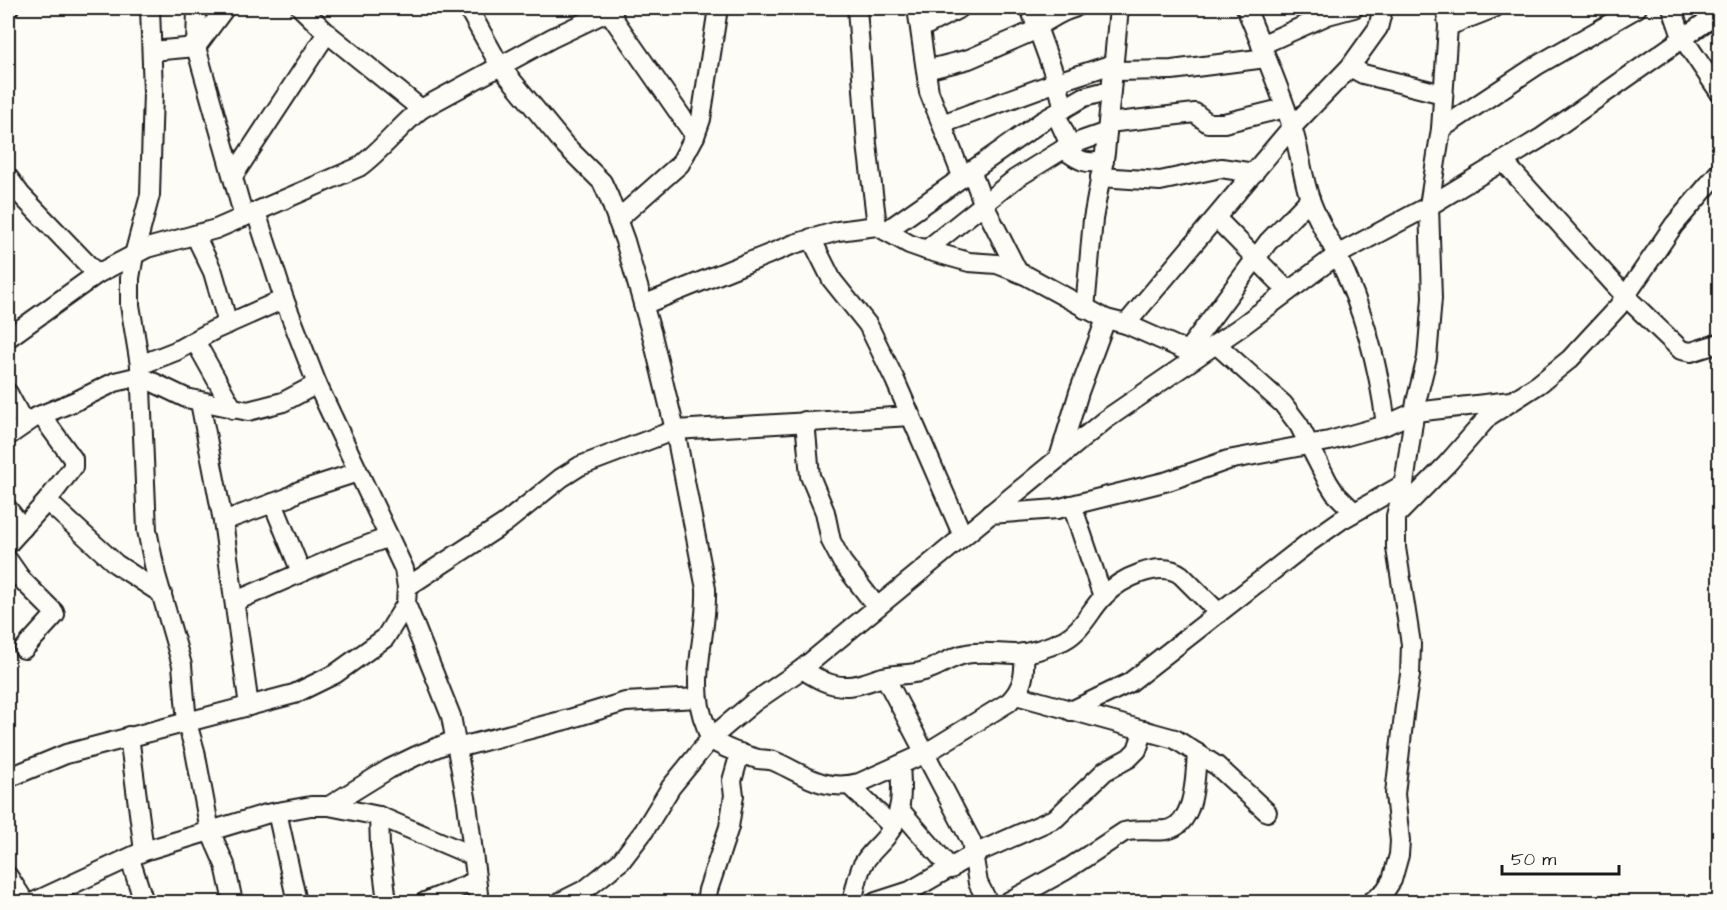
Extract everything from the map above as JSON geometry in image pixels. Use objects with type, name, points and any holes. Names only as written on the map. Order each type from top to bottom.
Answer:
[{"type":"street","points":[[150,8],[153,92],[150,195],[130,278],[130,305],[140,371],[147,530],[182,665],[187,723],[210,831],[225,865],[234,903]]},
{"type":"street","points":[[197,8],[196,47],[232,176],[250,214],[317,384],[404,569],[406,596],[451,716],[467,803],[479,903]]},
{"type":"street","points":[[152,51],[196,47],[225,8]]},
{"type":"street","points":[[301,8],[327,33],[421,109]]},
{"type":"street","points":[[617,220],[680,164],[695,136],[701,119],[718,8]]},
{"type":"street","points":[[857,8],[867,144],[882,229]]},
{"type":"street","points":[[917,8],[929,92],[942,124],[1018,272]]},
{"type":"street","points":[[921,28],[960,8]]},
{"type":"street","points":[[1030,8],[1057,82],[1067,147],[1082,162],[1091,163],[1102,169],[1160,182],[1221,168],[1254,173]]},
{"type":"street","points":[[926,70],[969,59],[1037,28],[1062,12],[1074,8]]},
{"type":"street","points":[[1085,309],[1093,219],[1102,169],[1119,8]]},
{"type":"street","points":[[1246,8],[1292,127],[1310,199],[1361,312],[1377,372],[1386,425]]},
{"type":"street","points":[[942,124],[1057,82],[1113,67],[1172,70],[1263,51],[1328,15],[1354,8]]},
{"type":"street","points":[[1126,324],[1217,219],[1292,127],[1350,67],[1378,28],[1383,8]]},
{"type":"street","points":[[1371,903],[1385,891],[1392,880],[1399,855],[1400,841],[1395,794],[1410,675],[1411,644],[1396,548],[1396,516],[1427,358],[1432,298],[1429,206],[1440,129],[1448,26],[1446,8]]},
{"type":"street","points":[[1448,26],[1494,8]]},
{"type":"street","points":[[1440,129],[1536,66],[1637,8]]},
{"type":"street","points":[[1672,8],[1682,37],[1719,93]]},
{"type":"street","points":[[8,338],[97,274],[147,248],[195,235],[250,214],[359,167],[377,153],[404,122],[421,109],[610,9],[695,136]]},
{"type":"street","points":[[476,10],[500,66],[564,144],[602,182],[617,220],[643,305],[675,430],[706,589],[707,611],[698,673],[698,698],[711,738],[740,753],[776,762],[818,783],[849,785],[926,753],[1009,702],[1023,682],[1024,653]]},
{"type":"street","points":[[560,903],[586,889],[621,861],[644,831],[671,787],[711,738],[754,702],[802,669],[1105,420],[1192,354],[1216,344],[1337,255],[1429,206],[1541,138],[1719,12]]},
{"type":"street","points":[[232,176],[327,33]]},
{"type":"street","points":[[1350,67],[1363,74],[1443,94]]},
{"type":"street","points":[[643,305],[812,238],[882,229],[1060,111],[1084,97],[1111,90]]},
{"type":"street","points":[[926,250],[1002,188],[1067,147],[1107,127],[1195,113],[1208,123],[1224,123],[1284,108]]},
{"type":"street","points":[[1503,161],[1625,296],[1681,350],[1691,352],[1719,343]]},
{"type":"street","points":[[1396,516],[1447,464],[1489,416],[1539,384],[1570,359],[1625,296],[1674,225],[1719,171]]},
{"type":"street","points":[[8,177],[21,195],[97,274]]},
{"type":"street","points":[[1192,354],[1268,242],[1310,199]]},
{"type":"street","points":[[1217,219],[1288,291]]},
{"type":"street","points":[[882,229],[909,244],[926,250],[969,262],[997,264],[1018,272],[1106,319],[1126,324],[1192,354]]},
{"type":"street","points":[[195,235],[213,272],[228,324]]},
{"type":"street","points":[[812,238],[832,280],[868,325],[896,380],[963,536]]},
{"type":"street","points":[[8,436],[24,423],[140,371],[228,324],[284,299]]},
{"type":"street","points":[[1059,458],[1079,392],[1106,319]]},
{"type":"street","points":[[195,341],[233,409]]},
{"type":"street","points":[[1216,344],[1283,404],[1299,425],[1335,493],[1354,512]]},
{"type":"street","points":[[140,371],[186,398],[248,411],[283,402],[317,384]]},
{"type":"street","points":[[8,393],[24,423]]},
{"type":"street","points":[[990,514],[1057,509],[1168,481],[1228,460],[1310,444],[1386,425],[1415,412],[1511,401]]},
{"type":"street","points":[[200,402],[236,601],[249,706]]},
{"type":"street","points":[[8,544],[47,501],[74,464],[73,459],[41,415]]},
{"type":"street","points":[[8,778],[66,754],[294,694],[335,674],[385,638],[406,596],[580,466],[675,430],[911,416]]},
{"type":"street","points":[[805,421],[810,476],[825,512],[831,541],[842,562],[877,607]]},
{"type":"street","points":[[223,521],[299,491],[358,472]]},
{"type":"street","points":[[1071,711],[1129,683],[1307,544],[1354,512],[1404,484]]},
{"type":"street","points":[[47,501],[116,564],[162,594]]},
{"type":"street","points":[[273,503],[301,572]]},
{"type":"street","points":[[1072,505],[1103,597]]},
{"type":"street","points":[[8,509],[23,528]]},
{"type":"street","points":[[236,601],[389,537]]},
{"type":"street","points":[[8,560],[22,580],[55,614],[24,650]]},
{"type":"street","points":[[802,669],[831,685],[849,686],[885,677],[923,672],[948,659],[966,654],[1024,653],[1047,647],[1066,639],[1086,621],[1103,597],[1135,576],[1153,569],[1169,568],[1181,575],[1219,613]]},
{"type":"street","points":[[885,677],[968,833],[978,883],[988,903]]},
{"type":"street","points":[[1016,694],[1175,739],[1217,766],[1267,812]]},
{"type":"street","points":[[329,806],[416,756],[456,744],[569,719],[625,702],[698,698]]},
{"type":"street","points":[[876,903],[910,891],[974,854],[1056,818],[1105,771],[1129,758],[1137,750],[1144,730]]},
{"type":"street","points":[[129,736],[137,855],[144,903]]},
{"type":"street","points":[[706,903],[708,890],[729,827],[734,795],[732,781],[740,753]]},
{"type":"street","points":[[1008,903],[1066,870],[1124,832],[1133,829],[1172,829],[1180,824],[1193,793],[1197,753]]},
{"type":"street","points":[[852,903],[861,868],[869,855],[886,838],[897,818],[902,785],[900,765]]},
{"type":"street","points":[[849,785],[897,818],[951,868]]},
{"type":"street","points":[[34,903],[137,855],[277,812],[311,806],[329,806],[379,816],[473,856]]},
{"type":"street","points":[[277,812],[297,903]]},
{"type":"street","points":[[379,816],[387,903]]},
{"type":"street","points":[[8,876],[25,903]]},
{"type":"street","points":[[425,903],[476,881]]}]
